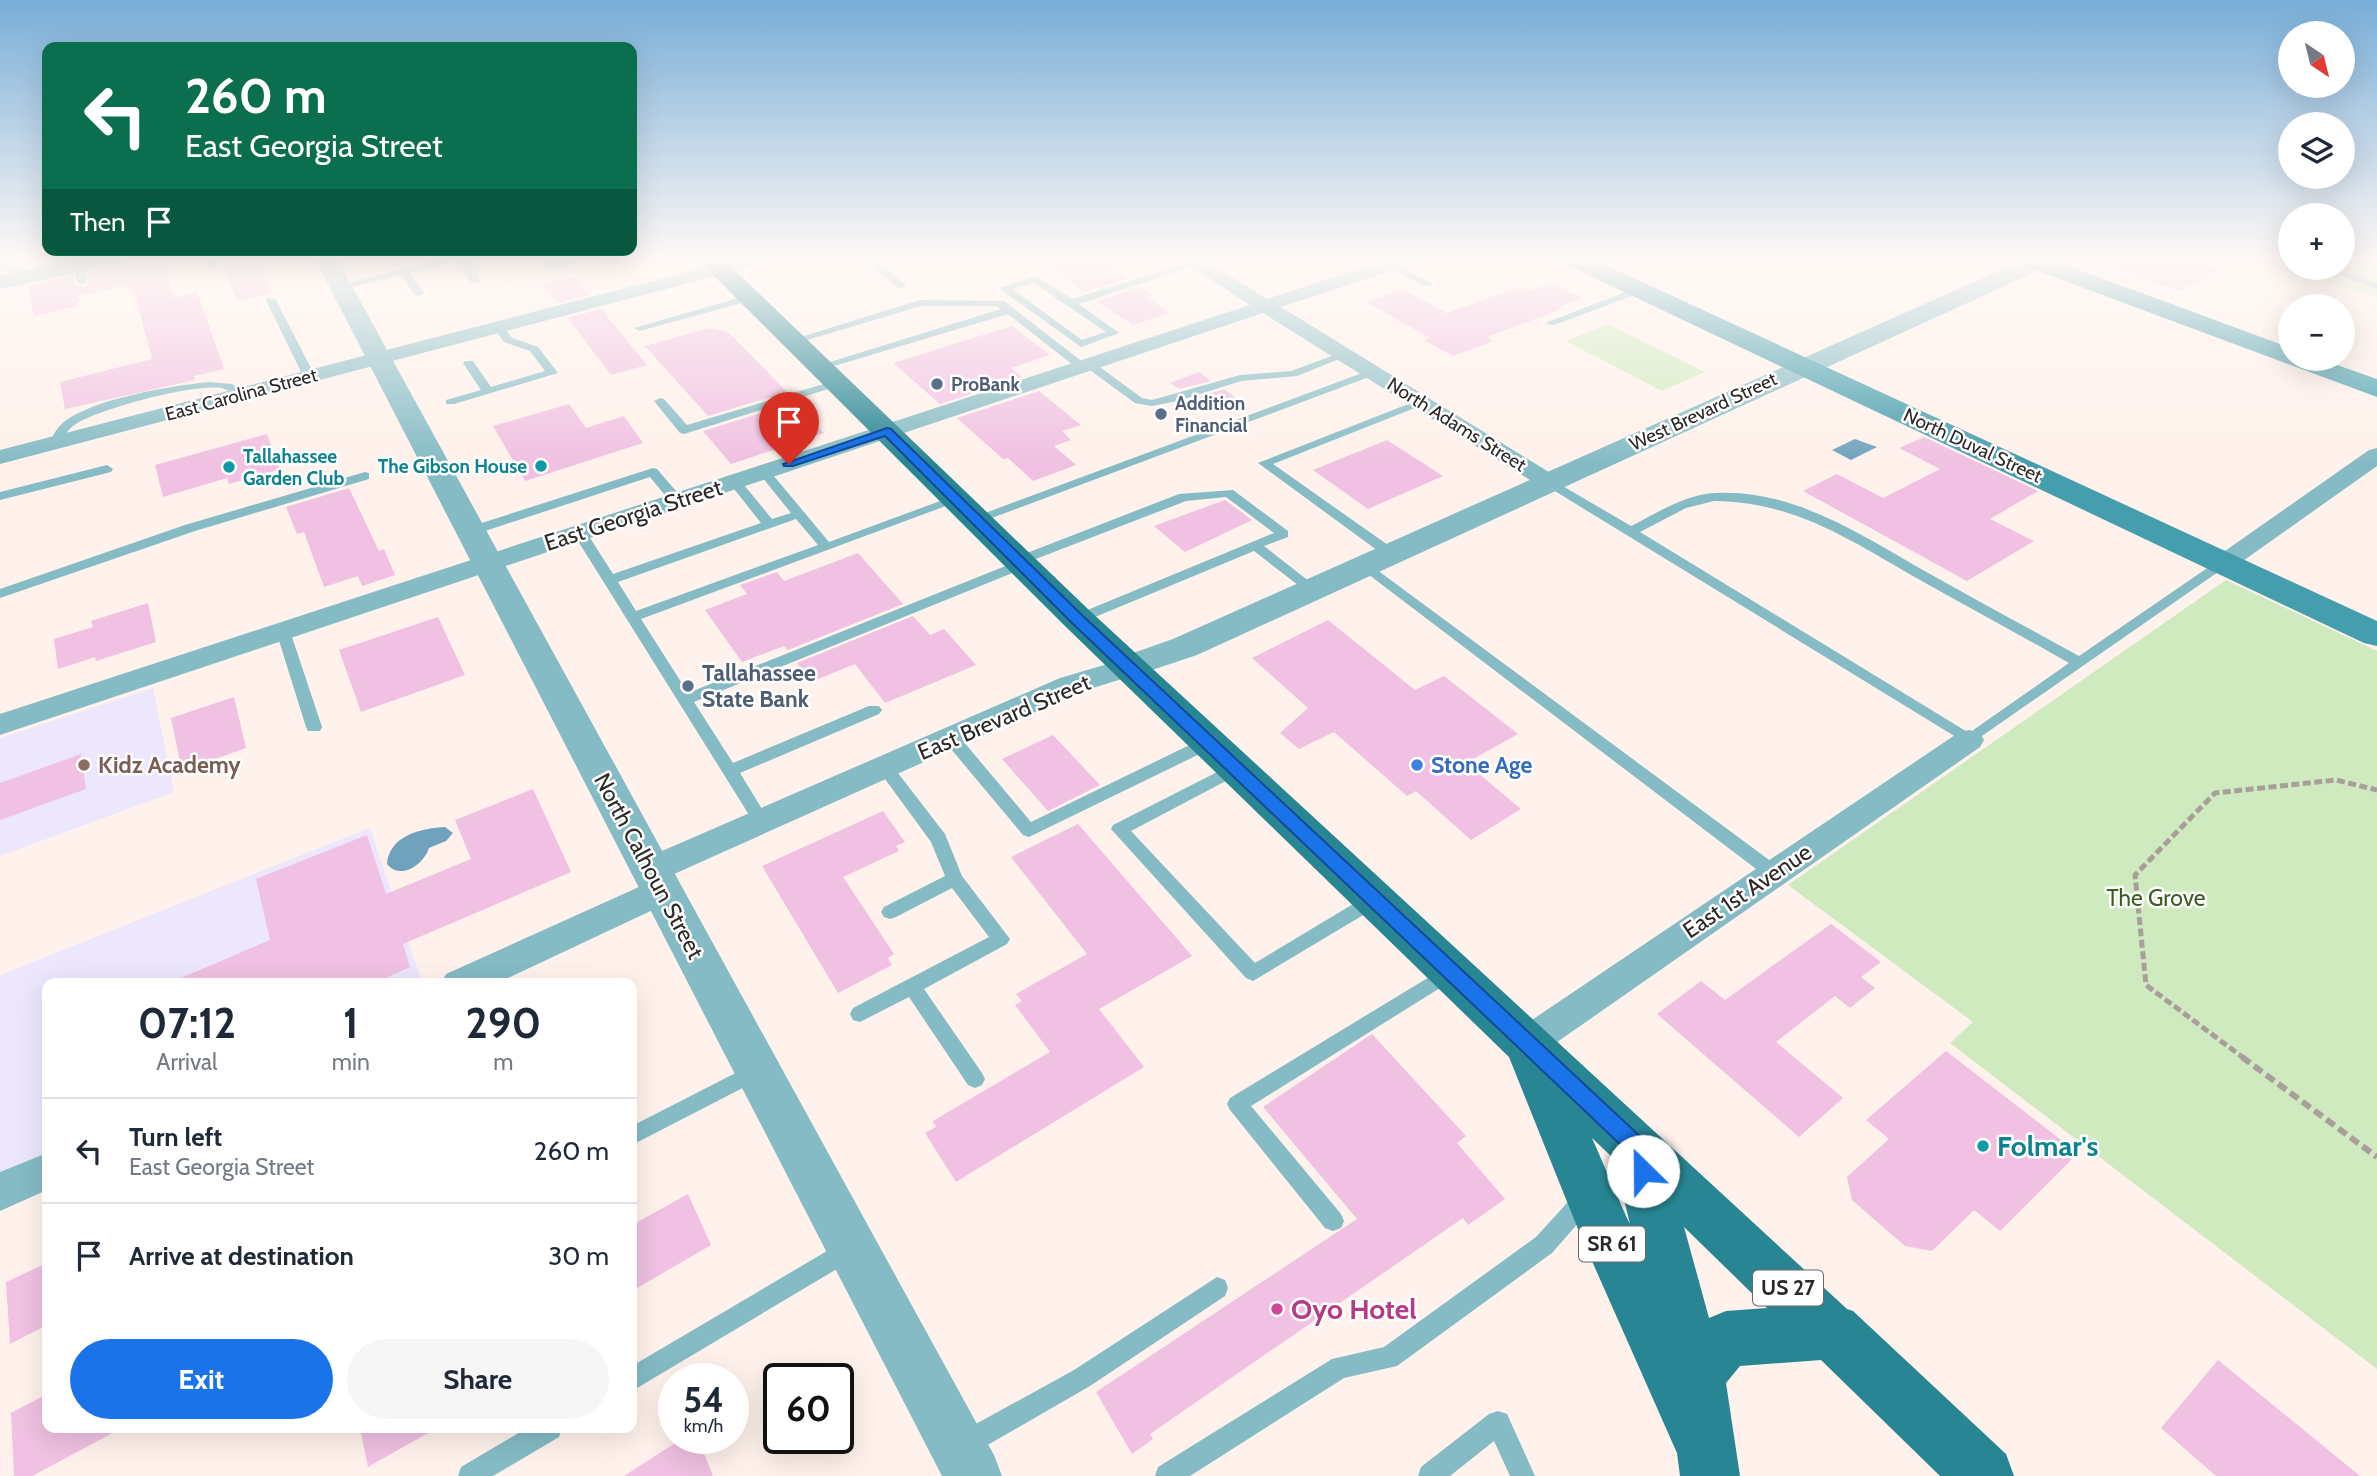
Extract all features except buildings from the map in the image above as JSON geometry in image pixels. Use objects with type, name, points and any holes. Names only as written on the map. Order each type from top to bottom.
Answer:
[{"type":"main road","name":"US 27","points":[[778,326],[1077,619],[1984,1476]]},
{"type":"main road","name":"North Duval Street","points":[[1718,326],[2377,635]]},
{"type":"main road","points":[[2210,326],[2278,352]]},
{"type":"main road","points":[[2328,371],[2377,389]]},
{"type":"main road","name":"SR 61","points":[[1527,1043],[1590,1194],[1707,1459]]},
{"type":"main road","name":"SR 61","points":[[1636,1146],[1696,1374],[1707,1459]]},
{"type":"main road","points":[[1696,1374],[1726,1339],[1833,1331]]},
{"type":"street","name":"North Calhoun Street","points":[[362,326],[965,1462]]},
{"type":"street","name":"East Carolina Street","points":[[0,457],[502,326]]},
{"type":"street","name":"East Georgia Street","points":[[0,725],[283,631],[480,547],[580,533],[1206,326]]},
{"type":"street","name":"North Adams Street","points":[[1298,326],[1549,482]]},
{"type":"street","name":"West Brevard Street","points":[[1549,482],[1890,326]]},
{"type":"street","points":[[2224,563],[2377,455]]},
{"type":"street","name":"East Brevard Street","points":[[470,978],[762,822],[1070,685],[1185,647],[1549,482]]},
{"type":"street","name":"East 1st Avenue","points":[[1527,1043],[1969,740]]},
{"type":"street","points":[[0,1192],[42,1173]]},
{"type":"lane","points":[[284,326],[309,376]]},
{"type":"lane","points":[[639,328],[647,326]]},
{"type":"lane","points":[[793,341],[844,326]]},
{"type":"lane","points":[[660,401],[684,430],[966,326]]},
{"type":"lane","points":[[1032,326],[1139,401],[1174,399],[1240,378],[1293,374],[1345,355]]},
{"type":"lane","points":[[1056,326],[1081,344],[1114,333],[1104,326]]},
{"type":"lane","points":[[450,402],[552,373],[534,349],[508,340],[498,327]]},
{"type":"lane","points":[[1097,339],[1119,355]]},
{"type":"lane","points":[[469,363],[488,391]]},
{"type":"lane","points":[[632,617],[826,547],[966,509],[1373,372]]},
{"type":"lane","points":[[1421,402],[1264,463],[1377,559],[1774,873]]},
{"type":"lane","points":[[0,496],[107,469]]},
{"type":"lane","points":[[480,547],[653,472],[677,501]]},
{"type":"lane","points":[[764,472],[826,547]]},
{"type":"lane","points":[[0,594],[190,528],[365,476]]},
{"type":"lane","points":[[735,482],[769,524]]},
{"type":"lane","points":[[1549,482],[1969,740],[2224,563]]},
{"type":"lane","points":[[685,700],[1184,497],[1229,493],[1283,534],[1077,619]]},
{"type":"lane","points":[[1630,531],[1679,507],[1713,497],[1737,497],[1777,503],[1829,524],[2080,663]]},
{"type":"lane","points":[[609,580],[799,514]]},
{"type":"lane","points":[[580,533],[762,822]]},
{"type":"lane","points":[[1254,545],[1312,589]]},
{"type":"lane","points":[[283,631],[314,727]]},
{"type":"lane","points":[[729,771],[874,710]]},
{"type":"lane","points":[[953,739],[1029,831],[1221,756]]},
{"type":"lane","points":[[1221,756],[1119,829],[1253,973],[1374,900]]},
{"type":"lane","points":[[860,1014],[1001,939],[955,879],[939,839],[885,768]]},
{"type":"lane","points":[[890,912],[955,879]]},
{"type":"lane","points":[[1333,1221],[1237,1104],[1451,972]]},
{"type":"lane","points":[[912,986],[975,1079]]},
{"type":"lane","points":[[637,1133],[757,1070]]},
{"type":"lane","points":[[1167,1476],[1340,1367],[1389,1358],[1544,1245],[1590,1194]]},
{"type":"lane","points":[[637,1376],[852,1247]]},
{"type":"lane","points":[[965,1462],[1082,1378],[1217,1289]]},
{"type":"lane","points":[[1430,1476],[1498,1423],[1523,1476]]},
{"type":"lane","points":[[470,1476],[542,1433]]},
{"type":"path","points":[[2377,790],[2336,780],[2215,793],[2135,875],[2146,985],[2377,1157]]},
{"type":"shaded area","name":"Kidz Academy","points":[[153,688],[174,792],[0,856],[0,738]]},
{"type":"shaded area","points":[[370,828],[421,978],[42,978],[42,1155],[0,1174],[0,975]]},
{"type":"green space","points":[[1603,326],[1612,326],[1705,372],[1662,391],[1566,341]]},
{"type":"green space","name":"The Grove","points":[[2226,580],[2377,651],[2377,1369],[1950,1043],[1973,1022],[1788,885]]},
{"type":"water","points":[[1855,439],[1877,447],[1851,460],[1832,450]]},
{"type":"water","points":[[445,827],[453,833],[446,841],[429,848],[417,865],[399,871],[387,864],[389,854],[400,840],[427,829]]},
{"type":"place","name":"ProBank","points":[[937,384]]},
{"type":"place","name":"Addition Financial","points":[[1161,414]]},
{"type":"place","name":"The Gibson House","points":[[541,466]]},
{"type":"place","name":"Tallahassee Garden Club","points":[[229,467]]},
{"type":"place","name":"Tallahassee State Bank","points":[[688,686]]},
{"type":"place","name":"Kidz Academy","points":[[84,765]]},
{"type":"place","name":"Stone Age","points":[[1417,765]]},
{"type":"place","name":"Folmar's","points":[[1983,1146]]},
{"type":"place","name":"Oyo Hotel","points":[[1277,1309]]},
{"type":"route","points":[[789,464],[887,431],[1077,619],[1636,1146],[1643,1171]]}]
